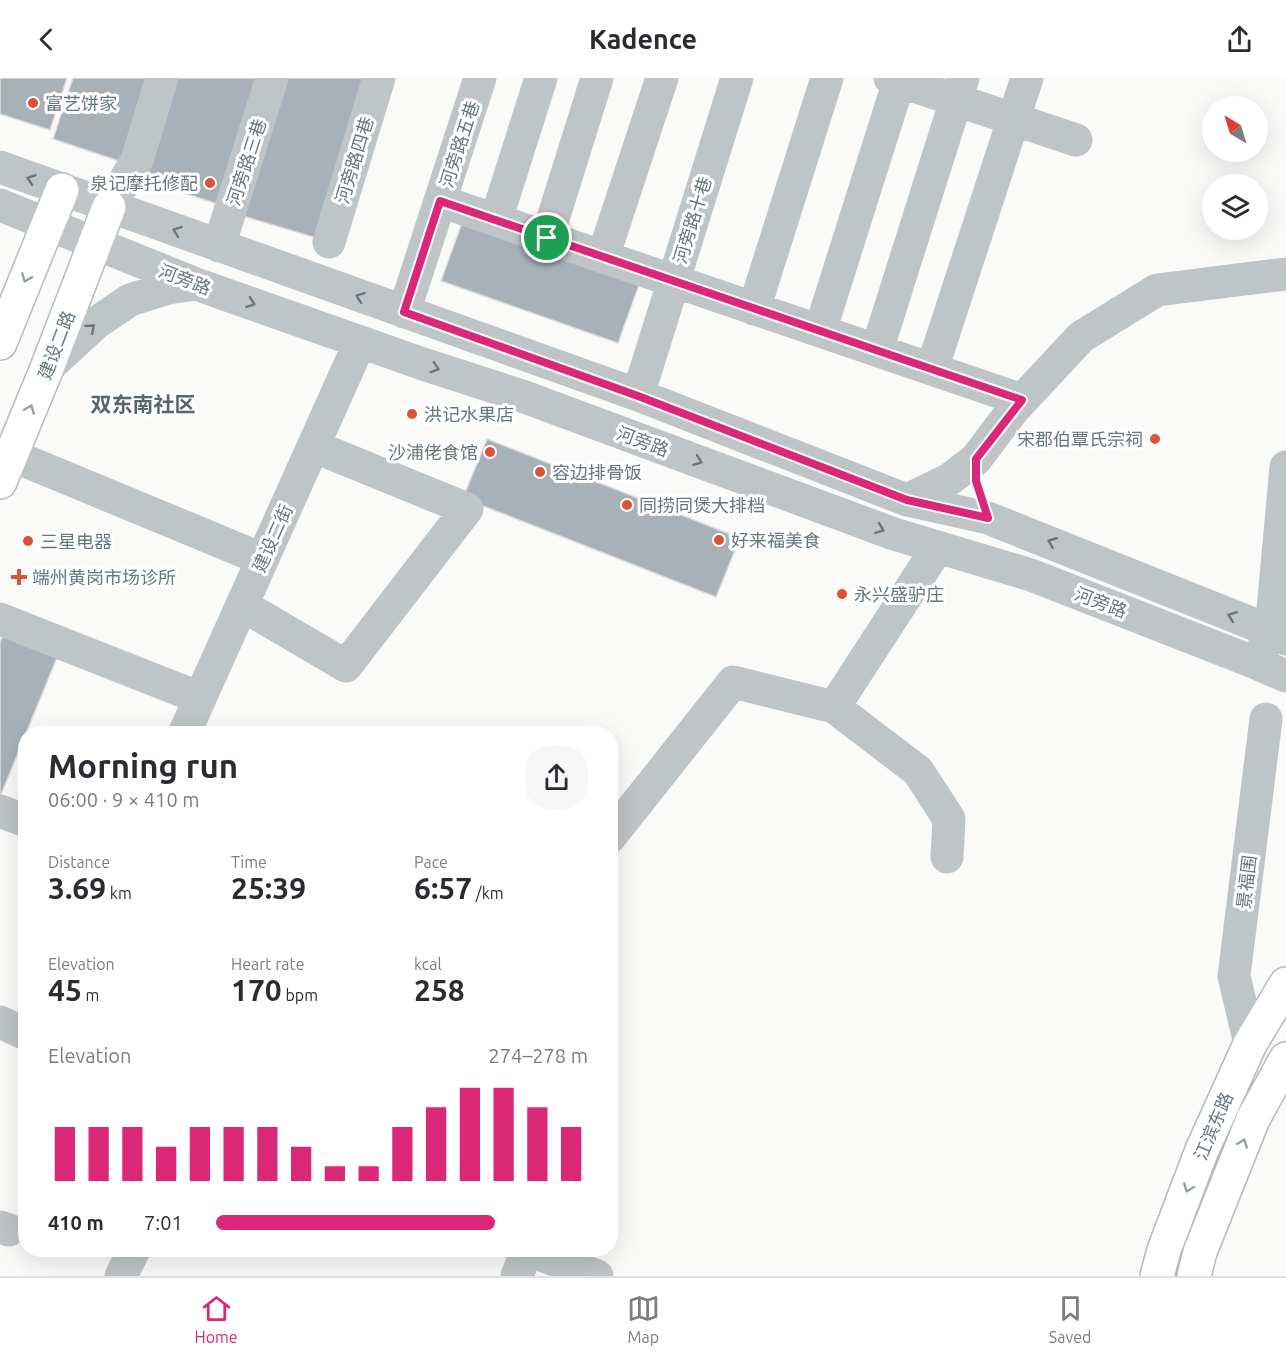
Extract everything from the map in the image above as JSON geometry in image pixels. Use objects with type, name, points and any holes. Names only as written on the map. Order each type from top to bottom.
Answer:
[{"type":"main road","points":[[0,343],[62,190]]},
{"type":"main road","name":"建设二路","points":[[6,469],[110,207]]},
{"type":"main road","name":"江滨东路","points":[[1157,1276],[1164,1250],[1202,1150],[1250,1044],[1286,984]]},
{"type":"main road","name":"江滨东路","points":[[1194,1276],[1200,1252],[1252,1119],[1286,1059]]},
{"type":"street","points":[[110,207],[137,160],[162,78]]},
{"type":"street","name":"河旁路三巷","points":[[219,246],[272,78]]},
{"type":"street","name":"河旁路四巷","points":[[328,242],[379,78]]},
{"type":"street","name":"河旁路五巷","points":[[404,312],[480,78]]},
{"type":"street","points":[[496,220],[541,78]]},
{"type":"street","points":[[547,238],[597,78]]},
{"type":"street","points":[[603,257],[662,78]]},
{"type":"street","name":"河旁路十巷","points":[[638,396],[737,78]]},
{"type":"street","points":[[754,309],[827,78]]},
{"type":"street","points":[[932,369],[1027,78]]},
{"type":"street","points":[[820,331],[896,79],[959,89],[1013,119],[1076,140]]},
{"type":"street","points":[[877,350],[959,89]]},
{"type":"street","name":"河旁路","points":[[0,167],[638,396],[907,500],[988,518],[1279,635]]},
{"type":"street","points":[[440,201],[1022,400]]},
{"type":"street","name":"河旁路","points":[[0,205],[196,284],[522,396],[894,534],[1031,575],[1286,676]]},
{"type":"street","points":[[907,500],[950,479],[976,459],[1022,400],[1081,336],[1157,290],[1286,274]]},
{"type":"street","points":[[47,368],[96,323],[130,300],[168,288],[196,284]]},
{"type":"street","name":"建设二街","points":[[188,726],[360,342]]},
{"type":"street","points":[[242,605],[345,666],[467,508],[313,446]]},
{"type":"street","points":[[976,459],[976,481],[988,518]]},
{"type":"street","points":[[1256,663],[1279,635],[1286,467]]},
{"type":"street","points":[[6,469],[262,559]]},
{"type":"street","points":[[834,707],[938,547]]},
{"type":"street","points":[[0,620],[200,698]]},
{"type":"street","points":[[618,827],[733,682],[834,707],[918,771],[949,819],[947,857]]},
{"type":"street","name":"景福围","points":[[1250,1044],[1234,976],[1266,719]]},
{"type":"street","points":[[0,811],[18,818]]},
{"type":"street","points":[[0,1022],[18,1030]]},
{"type":"street","points":[[121,1276],[130,1257]]},
{"type":"street","points":[[517,1276],[524,1257]]},
{"type":"street","points":[[546,1257],[597,1276]]},
{"type":"building","points":[[0,78],[67,78],[50,130],[0,114]]},
{"type":"building","points":[[73,78],[150,78],[122,162],[53,139]]},
{"type":"building","points":[[175,78],[264,78],[224,206],[143,180]]},
{"type":"building","points":[[286,78],[373,78],[323,240],[243,216]]},
{"type":"building","points":[[462,223],[639,285],[618,343],[441,281]]},
{"type":"building","points":[[487,439],[740,538],[716,597],[463,498]]},
{"type":"building","points":[[4,633],[58,655],[29,726],[18,726],[18,753],[0,797],[0,642]]},
{"type":"place","name":"富艺饼家","points":[[33,103]]},
{"type":"place","name":"泉记摩托修配","points":[[210,183]]},
{"type":"place","name":"洪记水果店","points":[[412,414]]},
{"type":"place","name":"宋郡伯覃氏宗祠","points":[[1155,439]]},
{"type":"place","name":"沙浦佬食馆","points":[[490,452]]},
{"type":"place","name":"容边排骨饭","points":[[540,472]]},
{"type":"place","name":"同捞同煲大排档","points":[[627,505]]},
{"type":"place","name":"好来福美食","points":[[719,540]]},
{"type":"place","name":"三星电器","points":[[28,541]]},
{"type":"place","name":"端州黄岗市场诊所","points":[[19,577]]},
{"type":"place","name":"永兴盛驴庄","points":[[842,594]]},
{"type":"district","name":"双东南社区","points":[[143,404]]},
{"type":"route","points":[[440,201],[547,238],[1022,400],[976,459],[976,481],[988,518],[907,500],[638,396],[404,312],[440,201]]}]
